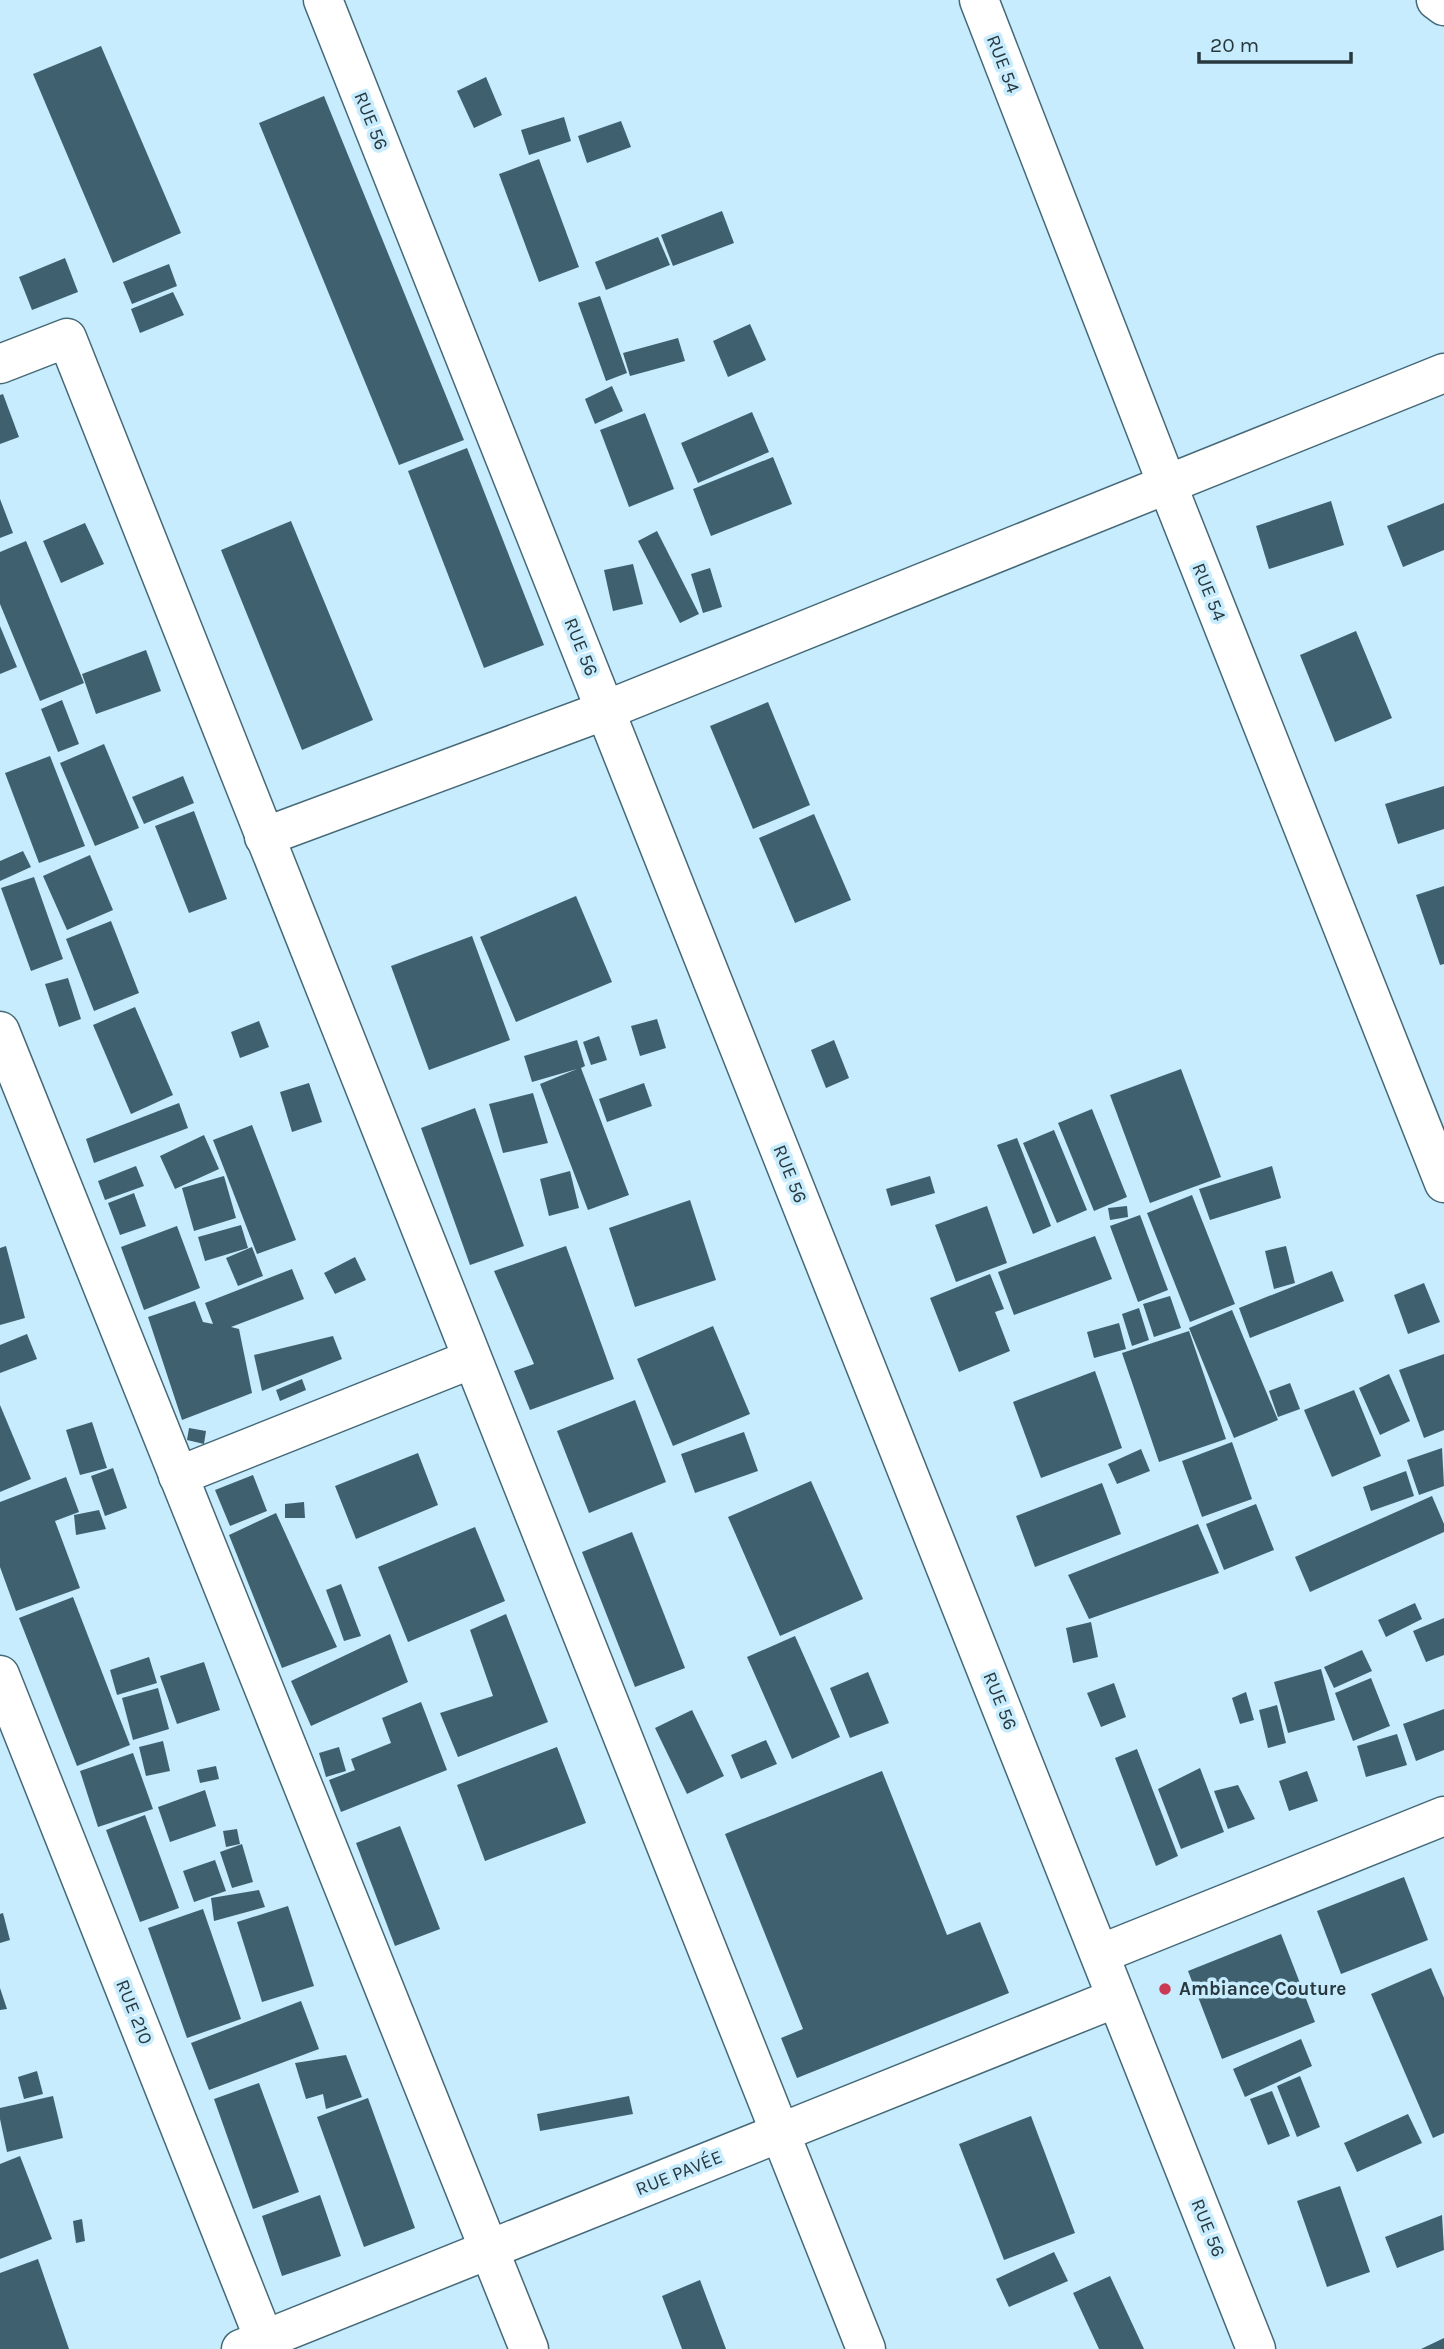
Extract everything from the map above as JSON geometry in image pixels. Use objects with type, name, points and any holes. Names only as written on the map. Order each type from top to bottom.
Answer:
[{"type":"street","name":"RUE 56","points":[[323,0],[1256,2349]]},
{"type":"street","name":"RUE 54","points":[[979,0],[1444,1183]]},
{"type":"street","points":[[1436,0],[1444,6]]},
{"type":"street","points":[[0,364],[67,338],[866,2349]]},
{"type":"street","points":[[264,837],[606,710],[1444,373]]},
{"type":"street","points":[[0,1031],[529,2349]]},
{"type":"street","points":[[178,1476],[472,1359]]},
{"type":"street","name":"RUE 210","points":[[0,1675],[258,2346]]},
{"type":"street","points":[[1100,1954],[1444,1816]]},
{"type":"street","name":"RUE PAVÉE","points":[[258,2346],[488,2249],[1116,1998]]},
{"type":"building","points":[[101,46],[181,233],[113,263],[33,74]]},
{"type":"building","points":[[486,77],[502,115],[474,128],[457,91]]},
{"type":"building","points":[[324,96],[464,440],[399,465],[259,123]]},
{"type":"building","points":[[564,117],[571,141],[529,155],[521,130]]},
{"type":"building","points":[[621,121],[631,147],[587,163],[578,136]]},
{"type":"building","points":[[539,159],[579,267],[539,282],[499,174]]},
{"type":"building","points":[[722,211],[734,243],[673,266],[661,235]]},
{"type":"building","points":[[658,237],[670,265],[606,290],[595,262]]},
{"type":"building","points":[[65,258],[78,292],[32,310],[19,277]]},
{"type":"building","points":[[169,264],[177,286],[132,304],[123,282]]},
{"type":"building","points":[[173,292],[184,315],[140,333],[131,309]]},
{"type":"building","points":[[600,296],[627,373],[606,381],[578,303]]},
{"type":"building","points":[[750,324],[766,360],[728,377],[713,341]]},
{"type":"building","points":[[678,338],[685,361],[630,376],[623,353]]},
{"type":"building","points":[[612,386],[623,411],[595,424],[585,399]]},
{"type":"building","points":[[3,394],[19,437],[0,444],[0,395]]},
{"type":"building","points":[[752,412],[769,452],[698,483],[681,443]]},
{"type":"building","points":[[645,413],[674,489],[629,507],[600,430]]},
{"type":"building","points":[[467,448],[544,645],[484,668],[408,471]]},
{"type":"building","points":[[773,457],[792,504],[711,536],[693,489]]},
{"type":"building","points":[[0,499],[13,533],[0,538]]},
{"type":"building","points":[[1331,501],[1344,545],[1269,569],[1256,526]]},
{"type":"building","points":[[1444,503],[1444,550],[1403,567],[1387,526]]},
{"type":"building","points":[[291,521],[373,720],[302,750],[221,550]]},
{"type":"building","points":[[85,523],[104,564],[61,583],[43,541]]},
{"type":"building","points":[[657,531],[699,614],[680,623],[638,541]]},
{"type":"building","points":[[26,541],[84,683],[40,701],[0,604],[0,552]]},
{"type":"building","points":[[633,564],[643,604],[613,611],[604,570]]},
{"type":"building","points":[[710,568],[722,607],[703,613],[691,574]]},
{"type":"building","points":[[0,626],[17,667],[0,674]]},
{"type":"building","points":[[1356,631],[1392,718],[1335,742],[1300,655]]},
{"type":"building","points":[[146,650],[161,691],[96,714],[82,674]]},
{"type":"building","points":[[62,700],[79,744],[58,752],[41,709]]},
{"type":"building","points":[[768,702],[810,805],[753,829],[710,726]]},
{"type":"building","points":[[104,744],[139,828],[95,846],[60,763]]},
{"type":"building","points":[[50,756],[85,846],[39,863],[5,773]]},
{"type":"building","points":[[183,776],[194,803],[144,824],[132,797]]},
{"type":"building","points":[[1444,786],[1444,829],[1398,844],[1385,804]]},
{"type":"building","points":[[194,811],[227,899],[189,913],[155,826]]},
{"type":"building","points":[[814,814],[851,900],[795,923],[759,838]]},
{"type":"building","points":[[23,851],[31,867],[0,881],[0,861]]},
{"type":"building","points":[[90,855],[113,910],[67,930],[43,876]]},
{"type":"building","points":[[34,877],[63,959],[31,971],[1,888]]},
{"type":"building","points":[[1444,886],[1444,964],[1440,965],[1416,895]]},
{"type":"building","points":[[576,896],[612,982],[516,1022],[480,937]]},
{"type":"building","points":[[111,921],[139,993],[94,1011],[66,939]]},
{"type":"building","points":[[472,936],[510,1040],[429,1070],[391,966]]},
{"type":"building","points":[[68,978],[81,1019],[59,1027],[45,984]]},
{"type":"building","points":[[135,1007],[173,1095],[131,1114],[93,1025]]},
{"type":"building","points":[[657,1019],[666,1048],[640,1056],[631,1026]]},
{"type":"building","points":[[259,1021],[269,1047],[240,1058],[231,1032]]},
{"type":"building","points":[[599,1036],[607,1060],[591,1065],[583,1042]]},
{"type":"building","points":[[577,1040],[585,1066],[581,1068],[629,1195],[588,1210],[540,1084],[577,1069],[532,1082],[524,1056]]},
{"type":"building","points":[[834,1040],[849,1078],[826,1088],[811,1050]]},
{"type":"building","points":[[1181,1069],[1221,1177],[1150,1203],[1110,1095]]},
{"type":"building","points":[[309,1083],[322,1122],[292,1132],[280,1092]]},
{"type":"building","points":[[644,1083],[652,1106],[607,1122],[599,1099]]},
{"type":"building","points":[[533,1093],[548,1143],[503,1153],[489,1104]]},
{"type":"building","points":[[179,1103],[188,1128],[94,1163],[86,1139]]},
{"type":"building","points":[[475,1108],[524,1246],[470,1265],[421,1128]]},
{"type":"building","points":[[1092,1109],[1127,1197],[1094,1211],[1058,1123]]},
{"type":"building","points":[[252,1125],[296,1240],[257,1254],[213,1140]]},
{"type":"building","points":[[1054,1130],[1087,1210],[1057,1223],[1023,1143]]},
{"type":"building","points":[[204,1135],[219,1169],[175,1189],[160,1156]]},
{"type":"building","points":[[1017,1138],[1051,1226],[1033,1234],[997,1145]]},
{"type":"building","points":[[136,1166],[144,1186],[105,1200],[98,1181]]},
{"type":"building","points":[[1272,1166],[1281,1198],[1210,1220],[1199,1189]]},
{"type":"building","points":[[570,1171],[579,1208],[549,1216],[540,1179]]},
{"type":"building","points":[[224,1176],[236,1218],[194,1231],[182,1188]]},
{"type":"building","points":[[930,1176],[935,1193],[891,1206],[886,1189]]},
{"type":"building","points":[[134,1193],[146,1226],[120,1235],[108,1203]]},
{"type":"building","points":[[1192,1195],[1235,1304],[1190,1322],[1147,1213]]},
{"type":"building","points":[[690,1200],[716,1280],[635,1307],[609,1228]]},
{"type":"building","points":[[987,1206],[1007,1263],[956,1282],[935,1225]]},
{"type":"building","points":[[1127,1206],[1128,1217],[1110,1220],[1108,1208]]},
{"type":"building","points":[[1140,1215],[1168,1290],[1138,1302],[1110,1226]]},
{"type":"building","points":[[241,1225],[248,1248],[205,1261],[198,1237]]},
{"type":"building","points":[[177,1226],[200,1288],[144,1310],[121,1247]]},
{"type":"building","points":[[1095,1236],[1112,1279],[1014,1315],[998,1272]]},
{"type":"building","points":[[6,1246],[25,1318],[0,1325],[0,1248]]},
{"type":"building","points":[[566,1246],[614,1379],[530,1410],[514,1371],[534,1364],[494,1271]]},
{"type":"building","points":[[1286,1246],[1295,1283],[1274,1289],[1265,1251]]},
{"type":"building","points":[[252,1247],[263,1276],[238,1286],[226,1258]]},
{"type":"building","points":[[355,1257],[366,1280],[335,1294],[324,1273]]},
{"type":"building","points":[[292,1269],[304,1299],[231,1327],[239,1329],[252,1393],[182,1420],[148,1317],[195,1301],[203,1322],[213,1324],[205,1303]]},
{"type":"building","points":[[1332,1271],[1344,1301],[1250,1338],[1239,1308]]},
{"type":"building","points":[[990,1274],[1004,1309],[995,1312],[1010,1351],[959,1372],[930,1298]]},
{"type":"building","points":[[1424,1283],[1440,1322],[1408,1334],[1394,1295]]},
{"type":"building","points":[[1170,1296],[1181,1328],[1154,1337],[1143,1304]]},
{"type":"building","points":[[1139,1308],[1149,1340],[1132,1346],[1122,1314]]},
{"type":"building","points":[[1232,1310],[1278,1420],[1234,1438],[1189,1328]]},
{"type":"building","points":[[1119,1323],[1126,1349],[1094,1358],[1087,1332]]},
{"type":"building","points":[[713,1326],[750,1414],[673,1446],[637,1359]]},
{"type":"building","points":[[1189,1331],[1226,1439],[1159,1462],[1122,1353]]},
{"type":"building","points":[[27,1334],[37,1359],[0,1373],[0,1345]]},
{"type":"building","points":[[333,1336],[342,1359],[262,1391],[254,1355]]},
{"type":"building","points":[[1444,1354],[1444,1430],[1424,1438],[1399,1370]]},
{"type":"building","points":[[1095,1371],[1122,1448],[1041,1478],[1013,1402]]},
{"type":"building","points":[[1389,1374],[1410,1421],[1380,1435],[1359,1388]]},
{"type":"building","points":[[302,1379],[306,1390],[280,1401],[276,1390]]},
{"type":"building","points":[[1290,1383],[1300,1409],[1278,1417],[1269,1391]]},
{"type":"building","points":[[1354,1390],[1381,1456],[1332,1477],[1304,1410]]},
{"type":"building","points":[[635,1400],[666,1482],[589,1513],[557,1431]]},
{"type":"building","points":[[0,1405],[31,1479],[0,1492]]},
{"type":"building","points":[[92,1422],[107,1468],[80,1475],[66,1430]]},
{"type":"building","points":[[189,1428],[206,1431],[204,1444],[187,1440]]},
{"type":"building","points":[[744,1432],[758,1471],[695,1493],[681,1454]]},
{"type":"building","points":[[1232,1442],[1252,1499],[1202,1517],[1182,1461]]},
{"type":"building","points":[[1442,1448],[1444,1486],[1419,1495],[1407,1460]]},
{"type":"building","points":[[1141,1449],[1150,1471],[1117,1484],[1108,1464]]},
{"type":"building","points":[[418,1453],[438,1505],[356,1539],[335,1486]]},
{"type":"building","points":[[113,1468],[127,1508],[105,1516],[91,1476]]},
{"type":"building","points":[[1406,1471],[1414,1496],[1371,1511],[1363,1487]]},
{"type":"building","points":[[253,1475],[267,1511],[230,1526],[215,1490]]},
{"type":"building","points":[[66,1477],[79,1512],[55,1521],[80,1588],[16,1611],[0,1567],[0,1502]]},
{"type":"building","points":[[811,1481],[863,1599],[780,1636],[728,1517]]},
{"type":"building","points":[[1102,1483],[1121,1534],[1035,1567],[1016,1516]]},
{"type":"building","points":[[1432,1496],[1444,1524],[1444,1532],[1310,1592],[1295,1557]]},
{"type":"building","points":[[304,1502],[305,1518],[285,1518],[285,1504]]},
{"type":"building","points":[[1256,1504],[1274,1550],[1224,1570],[1206,1524]]},
{"type":"building","points":[[99,1510],[106,1529],[76,1535],[74,1515]]},
{"type":"building","points":[[276,1513],[337,1647],[282,1668],[229,1535]]},
{"type":"building","points":[[1198,1524],[1219,1573],[1089,1619],[1068,1575]]},
{"type":"building","points":[[475,1527],[505,1601],[408,1642],[378,1567]]},
{"type":"building","points":[[632,1532],[685,1668],[635,1687],[582,1552]]},
{"type":"building","points":[[341,1584],[361,1636],[344,1641],[326,1590]]},
{"type":"building","points":[[73,1597],[130,1745],[77,1766],[19,1618]]},
{"type":"building","points":[[1415,1603],[1422,1619],[1386,1637],[1378,1620]]},
{"type":"building","points":[[506,1614],[548,1722],[458,1757],[440,1713],[493,1696],[470,1630]]},
{"type":"building","points":[[1444,1618],[1444,1655],[1426,1662],[1413,1631]]},
{"type":"building","points":[[1091,1622],[1098,1657],[1073,1663],[1066,1628]]},
{"type":"building","points":[[390,1634],[408,1682],[311,1726],[291,1681]]},
{"type":"building","points":[[795,1636],[840,1737],[792,1759],[747,1657]]},
{"type":"building","points":[[1362,1650],[1372,1671],[1334,1688],[1324,1667]]},
{"type":"building","points":[[149,1657],[157,1683],[117,1695],[110,1670]]},
{"type":"building","points":[[204,1662],[220,1710],[177,1724],[160,1676]]},
{"type":"building","points":[[1321,1669],[1335,1720],[1288,1733],[1274,1682]]},
{"type":"building","points":[[868,1672],[889,1723],[850,1738],[830,1688]]},
{"type":"building","points":[[1371,1678],[1390,1726],[1353,1741],[1335,1693]]},
{"type":"building","points":[[1114,1683],[1126,1717],[1101,1727],[1087,1693]]},
{"type":"building","points":[[158,1688],[169,1729],[133,1740],[122,1698]]},
{"type":"building","points":[[1246,1692],[1254,1720],[1240,1724],[1232,1698]]},
{"type":"building","points":[[421,1702],[447,1770],[341,1812],[329,1780],[355,1770],[351,1759],[391,1743],[382,1718]]},
{"type":"building","points":[[1277,1705],[1286,1743],[1268,1748],[1259,1710]]},
{"type":"building","points":[[1444,1709],[1444,1750],[1416,1761],[1403,1724]]},
{"type":"building","points":[[692,1710],[724,1776],[687,1794],[655,1728]]},
{"type":"building","points":[[1397,1734],[1407,1765],[1366,1777],[1357,1746]]},
{"type":"building","points":[[766,1740],[777,1764],[741,1779],[731,1755]]},
{"type":"building","points":[[163,1741],[170,1771],[146,1776],[139,1747]]},
{"type":"building","points":[[339,1747],[346,1771],[326,1777],[319,1753]]},
{"type":"building","points":[[557,1747],[586,1823],[485,1861],[457,1785]]},
{"type":"building","points":[[1137,1749],[1178,1856],[1156,1866],[1115,1758]]},
{"type":"building","points":[[133,1753],[153,1809],[98,1827],[80,1771]]},
{"type":"building","points":[[216,1766],[219,1779],[200,1783],[197,1770]]},
{"type":"building","points":[[1200,1768],[1224,1832],[1181,1849],[1158,1789]]},
{"type":"building","points":[[882,1771],[947,1935],[980,1922],[1009,1993],[797,2078],[781,2038],[803,2029],[725,1834]]},
{"type":"building","points":[[1307,1771],[1318,1801],[1289,1811],[1279,1781]]},
{"type":"building","points":[[1238,1785],[1255,1819],[1228,1829],[1214,1791]]},
{"type":"building","points":[[205,1790],[216,1826],[170,1842],[158,1807]]},
{"type":"building","points":[[145,1815],[179,1908],[140,1922],[106,1830]]},
{"type":"building","points":[[400,1826],[440,1929],[395,1946],[356,1843]]},
{"type":"building","points":[[237,1829],[240,1844],[226,1847],[223,1831]]},
{"type":"building","points":[[242,1844],[253,1882],[232,1888],[220,1852]]},
{"type":"building","points":[[215,1860],[226,1891],[194,1902],[183,1871]]},
{"type":"building","points":[[1404,1877],[1428,1940],[1341,1974],[1317,1911]]},
{"type":"building","points":[[259,1890],[265,1907],[214,1921],[211,1898]]},
{"type":"building","points":[[288,1906],[314,1986],[262,2002],[237,1922]]},
{"type":"building","points":[[203,1909],[241,2019],[187,2038],[148,1928]]},
{"type":"building","points":[[3,1913],[10,1940],[0,1943],[0,1914]]},
{"type":"building","points":[[1281,1934],[1315,2022],[1222,2059],[1188,1971]]},
{"type":"building","points":[[1431,1968],[1444,1998],[1444,2133],[1433,2138],[1371,1994]]},
{"type":"building","points":[[0,1988],[7,2009],[0,2010]]},
{"type":"building","points":[[301,2001],[319,2049],[209,2090],[191,2043]]},
{"type":"building","points":[[1301,2039],[1312,2066],[1245,2097],[1233,2069]]},
{"type":"building","points":[[346,2055],[362,2097],[326,2109],[323,2094],[306,2099],[295,2063]]},
{"type":"building","points":[[37,2071],[43,2094],[24,2099],[18,2077]]},
{"type":"building","points":[[1300,2076],[1320,2127],[1297,2137],[1277,2086]]},
{"type":"building","points":[[259,2083],[299,2192],[253,2209],[214,2099]]},
{"type":"building","points":[[1272,2091],[1290,2136],[1268,2145],[1250,2099]]},
{"type":"building","points":[[53,2096],[63,2138],[7,2152],[0,2108]]},
{"type":"building","points":[[629,2096],[633,2114],[540,2131],[537,2114]]},
{"type":"building","points":[[368,2098],[415,2228],[364,2247],[317,2117]]},
{"type":"building","points":[[1408,2114],[1422,2143],[1357,2172],[1344,2143]]},
{"type":"building","points":[[1031,2116],[1075,2233],[1004,2260],[959,2144]]},
{"type":"building","points":[[20,2156],[52,2239],[0,2259],[0,2164]]},
{"type":"building","points":[[1340,2186],[1370,2272],[1327,2287],[1297,2201]]},
{"type":"building","points":[[320,2195],[341,2256],[282,2276],[262,2216]]},
{"type":"building","points":[[1442,2215],[1444,2250],[1397,2268],[1385,2237]]},
{"type":"building","points":[[82,2219],[85,2241],[76,2243],[73,2221]]},
{"type":"building","points":[[1054,2252],[1068,2281],[1009,2307],[996,2279]]},
{"type":"building","points":[[38,2259],[69,2349],[0,2349],[0,2273]]},
{"type":"building","points":[[1110,2276],[1144,2349],[1099,2349],[1073,2293]]},
{"type":"building","points":[[700,2280],[726,2349],[682,2349],[662,2296]]},
{"type":"building","points":[[1444,2338],[1444,2349],[1421,2349]]},
{"type":"place","name":"Ambiance Couture","points":[[1165,1989]]}]
